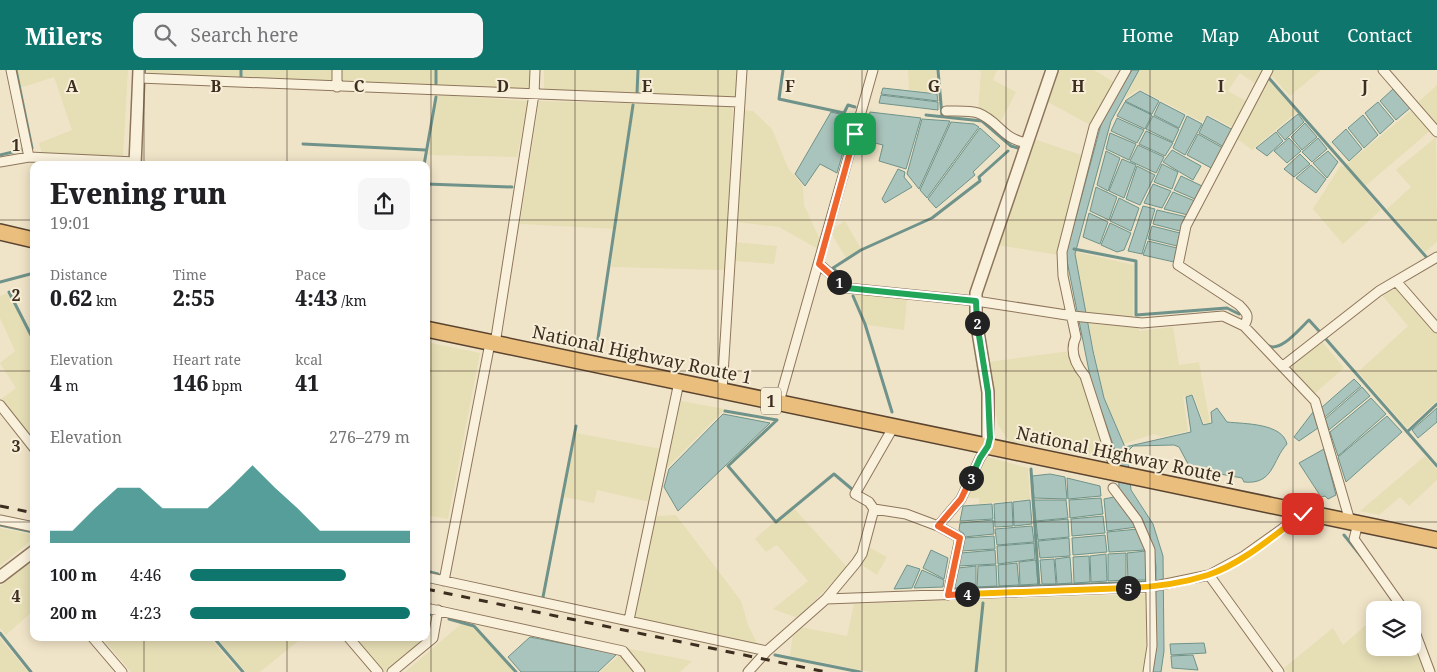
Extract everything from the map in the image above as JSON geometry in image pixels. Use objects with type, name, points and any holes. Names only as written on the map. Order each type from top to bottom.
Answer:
[{"type":"highway","points":[[0,232],[30,239]]},
{"type":"highway","name":"National Highway Route 1","points":[[430,330],[894,426],[1303,514],[1354,522],[1437,540]]},
{"type":"street","points":[[11,70],[29,157]]},
{"type":"street","points":[[337,70],[337,87]]},
{"type":"street","points":[[444,581],[492,343],[534,94],[535,70]]},
{"type":"street","points":[[722,391],[742,70]]},
{"type":"street","points":[[779,402],[873,70]]},
{"type":"street","points":[[938,526],[961,499],[980,458],[988,446],[988,392],[976,320],[976,293],[1052,70]]},
{"type":"street","points":[[1126,70],[1094,126],[1062,252],[1063,276],[1076,337],[1072,345],[1072,353],[1078,369],[1084,376],[1113,473],[1150,550],[1152,646],[1148,672]]},
{"type":"street","points":[[1244,326],[1248,319],[1248,313],[1240,305],[1178,265],[1186,226],[1268,70]]},
{"type":"street","points":[[1383,70],[1437,132]]},
{"type":"street","points":[[135,161],[139,74],[337,87],[739,102]]},
{"type":"street","points":[[946,111],[977,113],[989,120],[1013,141],[1027,143]]},
{"type":"street","points":[[0,162],[29,157],[100,161]]},
{"type":"street","points":[[1283,366],[1380,291],[1437,257]]},
{"type":"street","points":[[819,264],[847,288],[976,301],[1073,316],[1142,323],[1223,316],[1244,326],[1315,401],[1354,522],[1354,539],[1398,601]]},
{"type":"street","points":[[1396,281],[1437,328]]},
{"type":"street","points":[[629,620],[679,382]]},
{"type":"street","points":[[0,405],[30,443]]},
{"type":"street","points":[[894,426],[855,494],[868,502],[874,509],[906,514],[938,526],[960,538],[948,595]]},
{"type":"street","points":[[748,672],[767,651],[826,599],[862,554],[874,509]]},
{"type":"street","points":[[826,599],[1151,587],[1209,574],[1244,556],[1303,514]]},
{"type":"street","points":[[0,520],[30,526]]},
{"type":"street","points":[[0,578],[30,554]]},
{"type":"street","points":[[1209,574],[1279,672]]},
{"type":"street","points":[[430,578],[767,651]]},
{"type":"street","points":[[430,609],[623,651],[640,672]]},
{"type":"street","points":[[430,640],[433,638],[438,610]]},
{"type":"street","points":[[96,641],[122,672]]},
{"type":"street","points":[[352,641],[378,672]]},
{"type":"street","points":[[392,672],[429,641]]},
{"type":"street","points":[[1421,648],[1430,672]]},
{"type":"shaded area","points":[[17,70],[128,70],[123,157],[42,154],[39,143],[72,130],[54,77],[20,88]]},
{"type":"shaded area","points":[[148,70],[333,70],[333,81],[330,83],[148,75]]},
{"type":"shaded area","points":[[342,70],[530,70],[530,86],[527,89],[346,84],[341,80]]},
{"type":"shaded area","points":[[544,70],[738,70],[736,96],[734,99],[544,90]]},
{"type":"shaded area","points":[[908,70],[936,70],[939,93],[909,90]]},
{"type":"shaded area","points":[[979,70],[997,70],[993,80],[1016,92],[999,125],[978,110],[981,72]]},
{"type":"shaded area","points":[[1059,70],[1094,70],[1114,82],[1090,125],[1048,102]]},
{"type":"shaded area","points":[[1139,70],[1264,70],[1257,85],[1240,73],[1228,91],[1248,102],[1235,129],[1207,114],[1202,122],[1139,89],[1125,98]]},
{"type":"shaded area","points":[[1272,70],[1321,70],[1290,96],[1270,74]]},
{"type":"shaded area","points":[[1267,78],[1297,112],[1252,150],[1236,138]]},
{"type":"shaded area","points":[[1437,85],[1437,126],[1417,103]]},
{"type":"shaded area","points":[[438,95],[528,101],[517,157],[428,155]]},
{"type":"shaded area","points":[[539,101],[730,106],[733,110],[725,270],[611,267],[616,229],[520,224]]},
{"type":"shaded area","points":[[1413,109],[1431,130],[1363,188],[1381,210],[1343,244],[1313,209],[1341,165],[1343,167]]},
{"type":"shaded area","points":[[743,110],[753,111],[772,129],[788,168],[803,186],[804,205],[820,240],[818,249],[779,227],[736,222]]},
{"type":"shaded area","points":[[1436,137],[1437,242],[1425,252],[1387,209],[1411,187],[1396,170]]},
{"type":"shaded area","points":[[1034,139],[1084,156],[1058,255],[997,245]]},
{"type":"shaded area","points":[[845,221],[861,249],[846,258],[830,231]]},
{"type":"shaded area","points":[[733,242],[777,246],[774,264],[733,261]]},
{"type":"shaded area","points":[[1076,252],[1134,265],[1133,318],[1086,312],[1075,261]]},
{"type":"shaded area","points":[[1397,289],[1437,335],[1437,401],[1407,428],[1358,372],[1408,326],[1381,294]]},
{"type":"shaded area","points":[[10,292],[28,327],[30,326],[30,437],[0,400],[16,388],[0,363],[15,351],[0,318],[0,296]]},
{"type":"shaded area","points":[[852,293],[907,298],[904,330],[867,325]]},
{"type":"shaded area","points":[[1088,323],[1138,328],[1139,331],[1173,327],[1179,365],[1199,362],[1210,423],[1204,424],[1193,394],[1183,397],[1188,431],[1162,437],[1154,434],[1123,444],[1104,398]]},
{"type":"shaded area","points":[[1320,339],[1344,368],[1314,394],[1290,370],[1291,363]]},
{"type":"shaded area","points":[[430,343],[480,353],[448,519],[430,516]]},
{"type":"shaded area","points":[[1070,351],[1083,379],[1108,460],[1009,441],[998,425],[988,362]]},
{"type":"shaded area","points":[[681,401],[725,409],[666,469]]},
{"type":"shaded area","points":[[576,433],[661,449],[650,502],[597,490],[594,503],[564,497]]},
{"type":"shaded area","points":[[1425,456],[1437,470],[1437,480],[1409,506],[1400,497],[1379,515],[1360,511]]},
{"type":"shaded area","points":[[987,457],[1028,468],[1030,499],[979,504],[979,498],[966,498]]},
{"type":"shaded area","points":[[792,506],[847,567],[798,618],[773,609],[808,581],[777,545],[766,552],[755,539]]},
{"type":"shaded area","points":[[676,515],[741,601],[748,625],[758,645],[635,618],[655,516]]},
{"type":"shaded area","points":[[0,528],[30,534],[30,541],[0,566]]},
{"type":"shaded area","points":[[867,546],[887,557],[877,575],[862,565]]},
{"type":"shaded area","points":[[30,562],[30,614],[6,635],[0,628],[0,586]]},
{"type":"shaded area","points":[[1145,594],[1147,637],[1144,672],[871,672],[790,656],[793,633],[800,627],[847,636],[854,604]]},
{"type":"shaded area","points":[[461,624],[473,626],[514,672],[405,672]]},
{"type":"shaded area","points":[[1366,625],[1366,656],[1419,656],[1424,672],[1287,672],[1284,668],[1333,628],[1343,645]]},
{"type":"shaded area","points":[[0,638],[28,672],[0,672]]},
{"type":"shaded area","points":[[105,641],[213,641],[239,672],[131,672]]},
{"type":"shaded area","points":[[220,641],[298,641],[260,672],[246,672]]},
{"type":"shaded area","points":[[355,641],[422,641],[384,672]]},
{"type":"shaded area","points":[[625,648],[692,661],[680,672],[644,672]]},
{"type":"shaded area","points":[[621,654],[636,672],[600,672]]},
{"type":"water","points":[[1132,70],[1139,70],[1111,121],[1075,254],[1093,351],[1104,398],[1125,447],[1191,432],[1186,397],[1192,395],[1203,425],[1212,423],[1211,412],[1217,408],[1227,422],[1253,424],[1271,428],[1284,437],[1287,444],[1267,476],[1254,482],[1244,482],[1242,478],[1220,474],[1201,477],[1194,475],[1179,447],[1174,445],[1133,446],[1127,452],[1131,490],[1153,524],[1163,556],[1164,651],[1161,672],[1152,672],[1155,646],[1156,566],[1153,547],[1142,518],[1119,488],[1118,459],[1091,381],[1066,254],[1103,117]]},
{"type":"water","points":[[883,88],[937,94],[938,101],[881,94]]},
{"type":"water","points":[[1393,89],[1410,108],[1396,120],[1380,101]]},
{"type":"water","points":[[1140,91],[1159,101],[1152,114],[1125,101]]},
{"type":"water","points":[[881,95],[938,102],[938,110],[879,103]]},
{"type":"water","points":[[1125,102],[1152,115],[1145,129],[1117,116]]},
{"type":"water","points":[[1160,102],[1185,115],[1179,128],[1154,115]]},
{"type":"water","points":[[1378,102],[1394,121],[1380,134],[1365,113]]},
{"type":"water","points":[[831,112],[853,117],[837,173],[820,164],[805,186],[795,174]]},
{"type":"water","points":[[870,112],[921,118],[906,169],[879,161],[883,145],[863,140]]},
{"type":"water","points":[[1298,114],[1304,122],[1285,140],[1277,131]]},
{"type":"water","points":[[1363,115],[1378,135],[1364,148],[1348,128]]},
{"type":"water","points":[[1153,116],[1179,129],[1173,142],[1146,129]]},
{"type":"water","points":[[1187,116],[1202,124],[1185,155],[1173,148]]},
{"type":"water","points":[[1207,116],[1233,130],[1224,147],[1199,133]]},
{"type":"water","points":[[1117,118],[1144,130],[1137,143],[1111,131]]},
{"type":"water","points":[[922,119],[950,121],[919,189],[907,174]]},
{"type":"water","points":[[951,122],[974,124],[979,127],[927,198],[920,190]]},
{"type":"water","points":[[1305,123],[1317,137],[1302,150],[1291,137]]},
{"type":"water","points":[[980,128],[1000,146],[973,172],[975,175],[936,208],[928,199]]},
{"type":"water","points":[[1346,129],[1362,149],[1349,161],[1332,142]]},
{"type":"water","points":[[1146,131],[1173,143],[1165,156],[1139,144]]},
{"type":"water","points":[[1276,132],[1283,141],[1267,156],[1256,148]]},
{"type":"water","points":[[1110,133],[1136,144],[1129,160],[1106,149]]},
{"type":"water","points":[[1198,134],[1223,148],[1213,169],[1187,155]]},
{"type":"water","points":[[1289,138],[1301,151],[1287,163],[1274,151]]},
{"type":"water","points":[[1318,138],[1327,149],[1312,162],[1302,152]]},
{"type":"water","points":[[1138,145],[1164,157],[1156,173],[1130,161]]},
{"type":"water","points":[[1172,150],[1201,166],[1193,180],[1163,162]]},
{"type":"water","points":[[1106,151],[1120,158],[1108,191],[1097,185]]},
{"type":"water","points":[[1328,151],[1338,162],[1327,178],[1313,163]]},
{"type":"water","points":[[1300,154],[1310,164],[1294,177],[1284,169]]},
{"type":"water","points":[[1122,159],[1136,165],[1124,198],[1109,191]]},
{"type":"water","points":[[1162,164],[1178,172],[1172,189],[1154,182]]},
{"type":"water","points":[[1311,165],[1326,179],[1316,193],[1296,178]]},
{"type":"water","points":[[1137,166],[1155,175],[1140,205],[1126,199]]},
{"type":"water","points":[[898,169],[905,172],[904,177],[912,187],[885,203],[882,199]]},
{"type":"water","points":[[1181,176],[1202,186],[1195,199],[1174,190]]},
{"type":"water","points":[[1153,184],[1171,191],[1162,208],[1144,203]]},
{"type":"water","points":[[1096,187],[1117,197],[1109,220],[1090,211]]},
{"type":"water","points":[[1173,192],[1195,201],[1188,215],[1164,209]]},
{"type":"water","points":[[1119,198],[1139,208],[1131,231],[1110,221]]},
{"type":"water","points":[[1143,206],[1155,209],[1142,254],[1128,251]]},
{"type":"water","points":[[1157,210],[1187,217],[1180,231],[1153,224]]},
{"type":"water","points":[[1089,213],[1108,222],[1100,244],[1083,237]]},
{"type":"water","points":[[1110,223],[1131,233],[1124,250],[1117,252],[1101,245]]},
{"type":"water","points":[[1152,226],[1180,233],[1177,246],[1148,239]]},
{"type":"water","points":[[1148,241],[1177,248],[1174,262],[1143,255]]},
{"type":"water","points":[[1354,379],[1361,386],[1325,417],[1321,408]]},
{"type":"water","points":[[1362,387],[1370,396],[1329,430],[1325,419]]},
{"type":"water","points":[[1371,398],[1386,414],[1338,456],[1330,432]]},
{"type":"water","points":[[1437,408],[1437,422],[1418,438],[1412,430]]},
{"type":"water","points":[[1313,412],[1318,428],[1299,441],[1294,437]]},
{"type":"water","points":[[723,414],[770,423],[678,511],[664,487],[669,469]]},
{"type":"water","points":[[1387,416],[1402,432],[1346,482],[1338,457]]},
{"type":"water","points":[[1324,449],[1336,495],[1328,499],[1325,496],[1321,497],[1299,463]]},
{"type":"water","points":[[1050,474],[1065,477],[1067,499],[1034,498],[1032,476]]},
{"type":"water","points":[[1067,478],[1100,486],[1101,496],[1068,499]]},
{"type":"water","points":[[1114,497],[1137,527],[1107,531],[1104,499]]},
{"type":"water","points":[[1101,498],[1103,514],[1070,518],[1069,500]]},
{"type":"water","points":[[1030,500],[1032,524],[1014,526],[1013,502]]},
{"type":"water","points":[[1034,500],[1066,500],[1068,518],[1036,521]]},
{"type":"water","points":[[1012,502],[1013,526],[995,527],[994,504]]},
{"type":"water","points":[[992,504],[993,519],[960,521],[963,506]]},
{"type":"water","points":[[1103,516],[1105,533],[1072,536],[1071,519]]},
{"type":"water","points":[[1068,519],[1069,537],[1038,540],[1036,522]]},
{"type":"water","points":[[993,520],[994,534],[964,537],[964,534],[959,530],[960,523]]},
{"type":"water","points":[[1032,526],[1034,542],[997,545],[995,529]]},
{"type":"water","points":[[1138,529],[1146,550],[1109,552],[1107,532]]},
{"type":"water","points":[[1105,535],[1107,552],[1073,555],[1072,538]]},
{"type":"water","points":[[994,536],[995,549],[961,551],[964,538]]},
{"type":"water","points":[[1069,538],[1070,556],[1040,558],[1038,541]]},
{"type":"water","points":[[1034,543],[1035,559],[998,564],[997,546]]},
{"type":"water","points":[[931,550],[948,558],[944,579],[923,568]]},
{"type":"water","points":[[995,550],[996,564],[958,566],[961,553]]},
{"type":"water","points":[[1146,551],[1146,580],[1128,580],[1127,553]]},
{"type":"water","points":[[1126,553],[1126,580],[1108,581],[1108,554]]},
{"type":"water","points":[[1106,554],[1107,581],[1091,582],[1090,556]]},
{"type":"water","points":[[1089,556],[1090,582],[1074,583],[1073,557]]},
{"type":"water","points":[[1070,557],[1072,583],[1057,584],[1055,559]]},
{"type":"water","points":[[1054,559],[1056,584],[1042,584],[1040,560]]},
{"type":"water","points":[[1036,560],[1038,584],[1020,585],[1019,562]]},
{"type":"water","points":[[1017,563],[1019,585],[999,586],[998,565]]},
{"type":"water","points":[[907,565],[920,569],[912,588],[894,589]]},
{"type":"water","points":[[996,565],[997,586],[977,587],[978,566]]},
{"type":"water","points":[[976,566],[976,587],[954,588],[958,568]]},
{"type":"water","points":[[922,570],[944,580],[943,587],[914,588]]},
{"type":"water","points":[[530,637],[617,654],[598,672],[521,672],[508,657]]},
{"type":"water","points":[[1204,643],[1206,653],[1171,655],[1170,644]]},
{"type":"water","points":[[1193,655],[1198,670],[1172,668],[1171,656]]},
{"type":"waterway","points":[[16,70],[32,148]]},
{"type":"waterway","points":[[241,70],[241,78]]},
{"type":"waterway","points":[[436,70],[436,84]]},
{"type":"waterway","points":[[637,93],[638,70]]},
{"type":"waterway","points":[[783,70],[779,99],[844,113],[848,105],[855,107]]},
{"type":"waterway","points":[[938,70],[942,116]]},
{"type":"waterway","points":[[1268,77],[1428,259]]},
{"type":"waterway","points":[[425,161],[436,97]]},
{"type":"waterway","points":[[597,345],[633,105]]},
{"type":"waterway","points":[[926,115],[982,121],[1011,146],[1018,148]]},
{"type":"waterway","points":[[303,144],[426,150]]},
{"type":"waterway","points":[[0,155],[21,150]]},
{"type":"waterway","points":[[847,282],[833,268],[861,250],[932,218],[980,181],[979,177],[1008,151]]},
{"type":"waterway","points":[[430,184],[512,187]]},
{"type":"waterway","points":[[1074,249],[1136,261],[1136,315],[1227,308],[1239,314]]},
{"type":"waterway","points":[[0,282],[30,274]]},
{"type":"waterway","points":[[9,292],[30,333]]},
{"type":"waterway","points":[[853,296],[865,324],[892,412]]},
{"type":"waterway","points":[[1267,345],[1272,347],[1278,346],[1295,334],[1309,320],[1319,331]]},
{"type":"waterway","points":[[1325,338],[1437,466]]},
{"type":"waterway","points":[[1407,432],[1437,404]]},
{"type":"waterway","points":[[725,411],[777,420],[728,466],[776,522],[834,474],[853,490]]},
{"type":"waterway","points":[[543,597],[576,426]]},
{"type":"waterway","points":[[1031,469],[1039,587]]},
{"type":"waterway","points":[[0,525],[30,531]]},
{"type":"waterway","points":[[1344,535],[1365,561]]},
{"type":"waterway","points":[[430,572],[438,574]]},
{"type":"waterway","points":[[956,589],[1146,582]]},
{"type":"waterway","points":[[976,672],[983,603]]},
{"type":"waterway","points":[[449,619],[474,626],[516,672]]},
{"type":"waterway","points":[[0,633],[31,672]]},
{"type":"waterway","points":[[217,641],[243,672]]},
{"type":"waterway","points":[[775,655],[860,672]]},
{"type":"railway","points":[[0,506],[30,512]]},
{"type":"railway","points":[[430,590],[826,672]]},
{"type":"route","points":[[855,134],[819,264],[847,288],[976,301],[976,320],[988,392],[990,438],[988,446],[980,458],[961,499],[938,526],[960,538],[948,595],[1151,587],[1167,584],[1209,574],[1244,556],[1303,514]]}]
